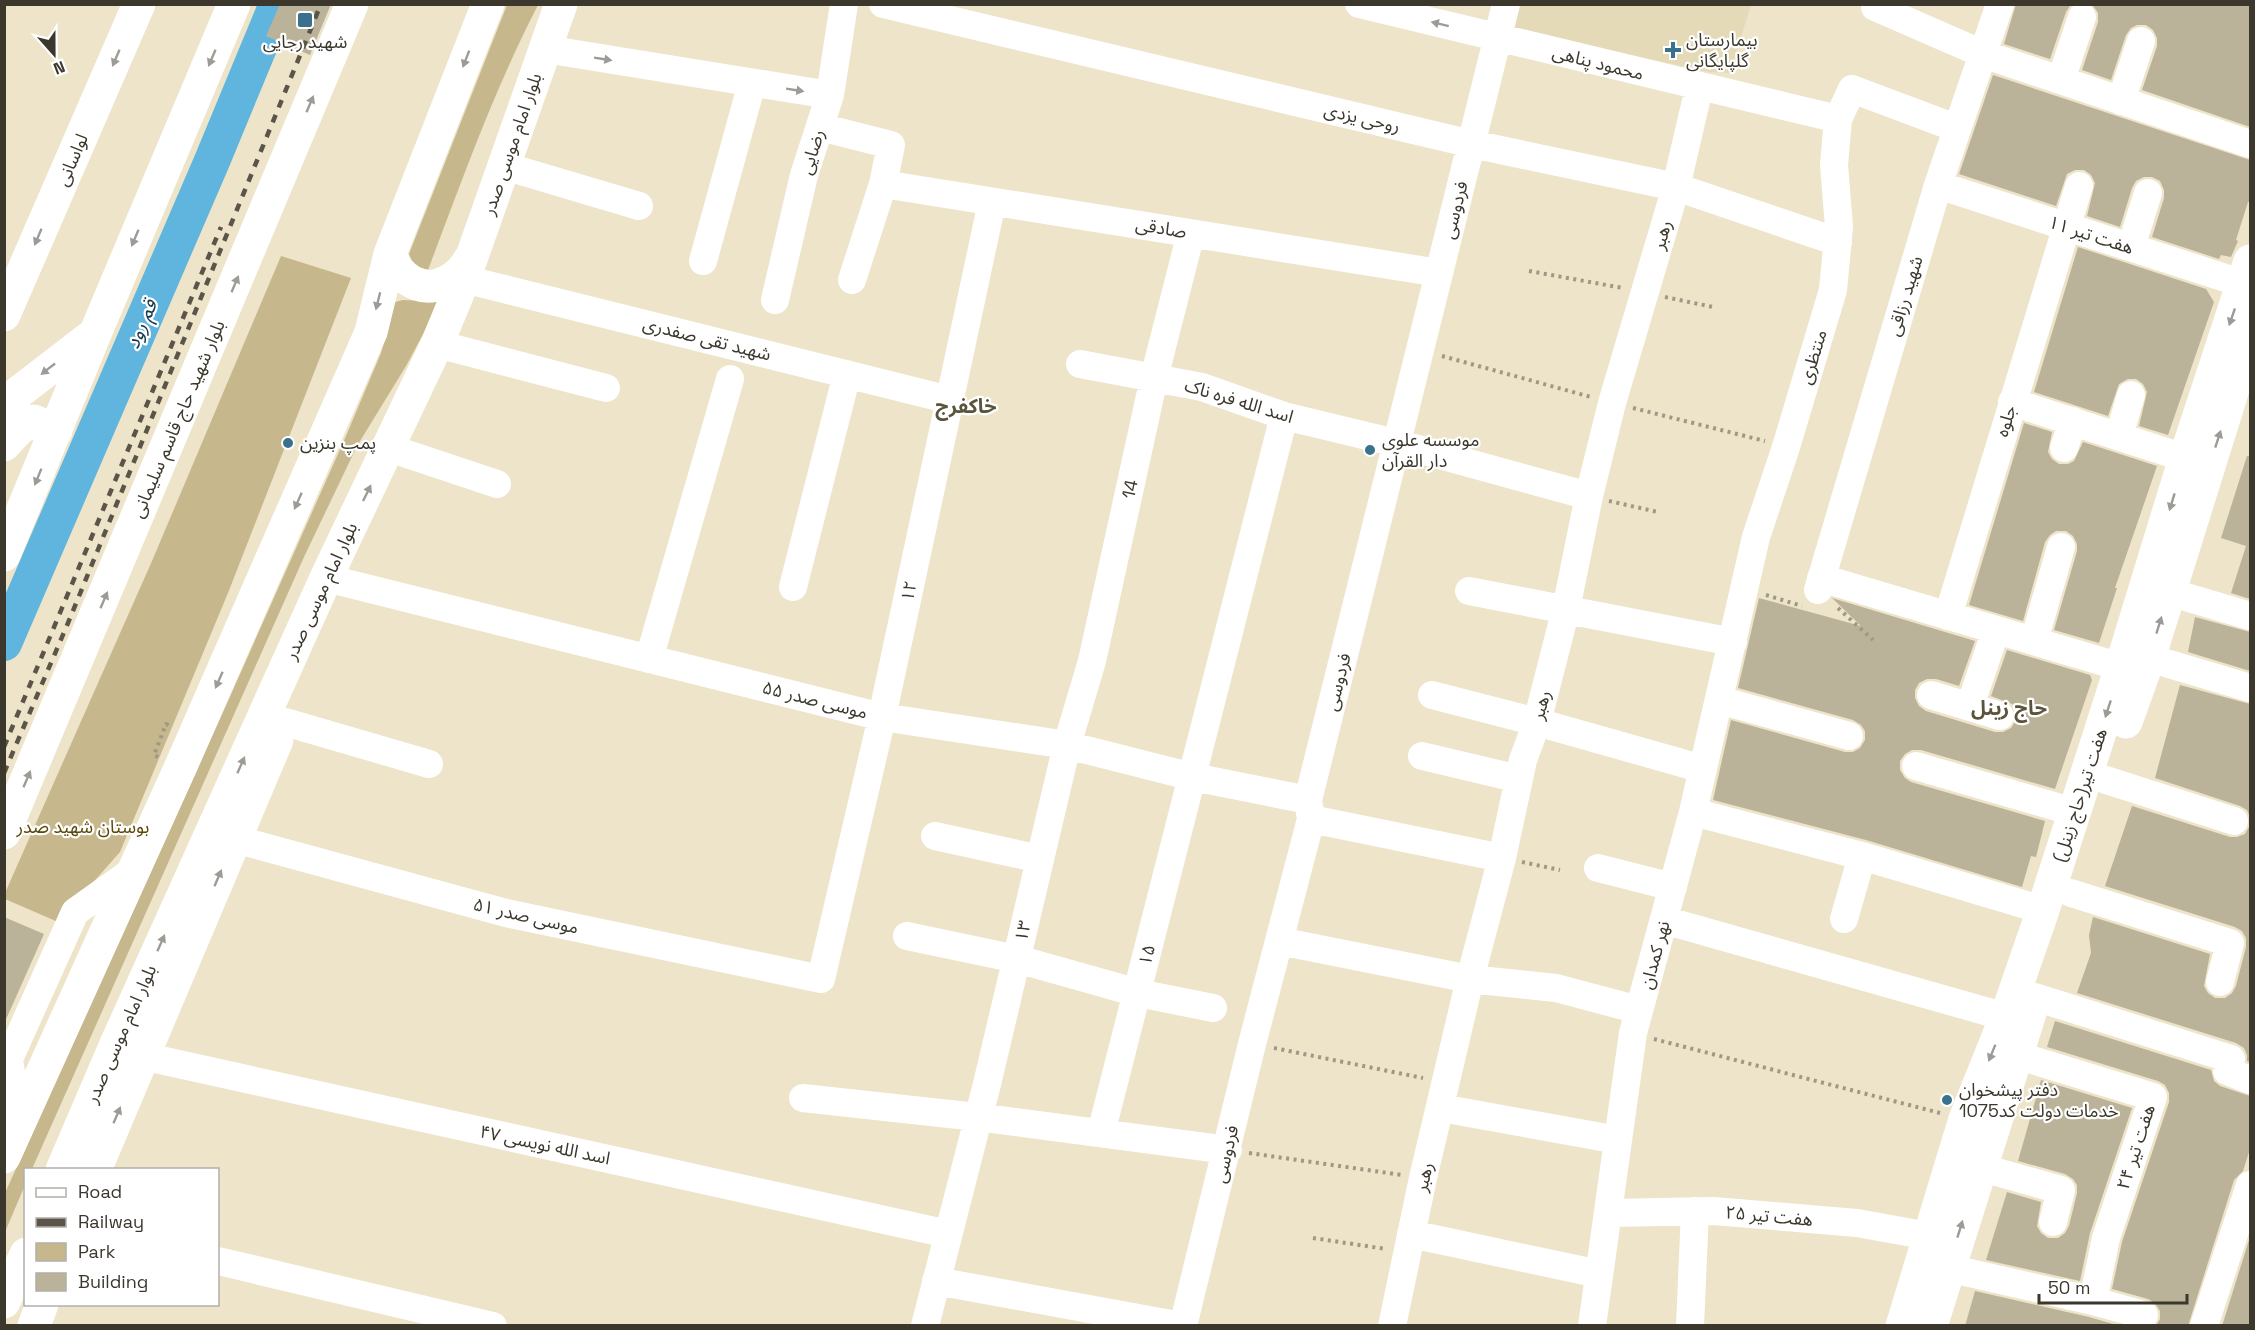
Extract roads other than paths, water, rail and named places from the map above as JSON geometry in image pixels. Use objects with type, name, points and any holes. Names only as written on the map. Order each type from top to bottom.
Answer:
[{"type":"main road","name":"لواسانی","points":[[4,315],[140,4]]},
{"type":"main road","points":[[4,555],[234,4]]},
{"type":"main road","name":"بلوار شهید حاج قاسم سلیمانی","points":[[4,833],[352,4]]},
{"type":"main road","points":[[4,1157],[134,870],[371,332],[390,254],[488,4]]},
{"type":"main road","name":"بلوار امام موسی صدر","points":[[63,1168],[121,1033],[326,578],[437,344],[468,268],[561,4]]},
{"type":"main road","points":[[390,254],[398,270],[412,282],[429,286],[447,283],[468,268]]},
{"type":"main road","name":"هفت تیر(حاج زینل)","points":[[1930,1326],[1979,1167],[2106,780],[2185,458],[2247,273]]},
{"type":"main road","points":[[4,410],[19,392],[95,334]]},
{"type":"main road","name":"هفت تیر(حاج زینل)","points":[[1902,1326],[1965,1119],[2006,1017],[2074,812],[2135,662],[2169,592],[2250,335]]},
{"type":"main road","points":[[4,446],[21,427],[34,421],[56,431]]},
{"type":"main road","points":[[96,1168],[285,722],[326,578]]},
{"type":"main road","points":[[4,1302],[24,1258]]},
{"type":"main road","points":[[34,1326],[42,1306]]},
{"type":"street","name":"رضایی","points":[[775,300],[804,175],[830,95],[844,4]]},
{"type":"street","name":"روحی یزدی","points":[[883,4],[1472,144],[1676,187],[1838,242]]},
{"type":"street","name":"محمود پناهی","points":[[1359,4],[1838,119]]},
{"type":"street","name":"فردوسی","points":[[1183,1326],[1279,941],[1396,443],[1506,4]]},
{"type":"street","name":"شهید رزاقی","points":[[1948,616],[1820,584],[1938,185],[2000,4]]},
{"type":"street","points":[[1875,7],[1983,54],[2250,144]]},
{"type":"street","points":[[2061,80],[2082,17]]},
{"type":"street","points":[[2121,101],[2141,41]]},
{"type":"street","points":[[545,50],[830,95]]},
{"type":"street","points":[[703,261],[752,83]]},
{"type":"street","name":"رهبر","points":[[1392,1326],[1423,1178],[1470,979],[1502,858],[1523,760],[1544,724],[1589,496],[1612,403],[1676,187],[1699,87]]},
{"type":"street","points":[[1838,119],[1852,89],[1956,128]]},
{"type":"street","name":"منتظری","points":[[1745,589],[1756,537],[1833,291],[1839,227],[1834,165],[1838,119]]},
{"type":"street","points":[[820,127],[891,146],[883,184],[852,280]]},
{"type":"street","points":[[504,166],[639,206]]},
{"type":"street","name":"صادقی","points":[[883,184],[1439,273]]},
{"type":"street","name":"هفت تیر ۱۱","points":[[1938,185],[2130,248],[2247,273]]},
{"type":"street","name":"جلوه","points":[[1948,616],[2079,186]]},
{"type":"street","points":[[2130,248],[2148,193]]},
{"type":"street","name":"۱۲","points":[[821,979],[882,717],[992,202]]},
{"type":"street","name":"14","points":[[1067,745],[1092,662],[1154,378],[1191,233]]},
{"type":"street","name":"شهید تقی صفدری","points":[[468,268],[847,374],[950,400]]},
{"type":"street","points":[[437,344],[606,388]]},
{"type":"street","name":"اسد الله فره ناک","points":[[1080,364],[1202,387],[1284,416],[1396,443],[1589,496]]},
{"type":"street","points":[[793,587],[847,374]]},
{"type":"street","points":[[649,659],[730,379]]},
{"type":"street","points":[[2119,436],[2131,395]]},
{"type":"street","points":[[2012,402],[2068,434],[2119,436],[2185,458]]},
{"type":"street","name":"۱۵","points":[[1101,1133],[1284,416]]},
{"type":"street","points":[[389,448],[497,484]]},
{"type":"street","points":[[2034,642],[2061,547]]},
{"type":"street","name":"موسی صدر ۵۵","points":[[326,578],[882,717],[1067,745],[1502,858]]},
{"type":"street","name":"نهر کمدان","points":[[1592,1326],[1636,1022],[1693,812],[1745,589]]},
{"type":"street","points":[[1469,591],[1733,642]]},
{"type":"street","points":[[2169,592],[2250,616]]},
{"type":"street","points":[[1948,616],[2034,642],[2250,688]]},
{"type":"street","points":[[1970,706],[1996,630]]},
{"type":"street","points":[[1432,695],[1703,769]]},
{"type":"street","points":[[1931,695],[2000,716]]},
{"type":"street","points":[[1719,700],[1850,736]]},
{"type":"street","points":[[285,722],[429,764]]},
{"type":"street","name":"۱۳","points":[[925,1326],[987,1084],[1067,745]]},
{"type":"street","points":[[1422,756],[1519,779]]},
{"type":"street","points":[[1916,766],[2074,812]]},
{"type":"street","points":[[2106,780],[2234,821]]},
{"type":"street","points":[[1693,812],[1862,856],[2043,910]]},
{"type":"street","points":[[935,836],[1041,859]]},
{"type":"street","name":"موسی صدر ۵۱","points":[[235,839],[506,913],[821,979]]},
{"type":"street","points":[[1844,919],[1862,856]]},
{"type":"street","points":[[1599,868],[1673,887]]},
{"type":"street","points":[[2070,893],[2230,943],[2220,982]]},
{"type":"street","points":[[1664,920],[2006,1017]]},
{"type":"street","points":[[907,936],[1017,959],[1137,993],[1213,1008]]},
{"type":"street","points":[[1279,941],[1470,979],[1556,988],[1636,1022]]},
{"type":"street","points":[[2035,997],[2231,1059],[2227,1071],[2250,1080]]},
{"type":"street","name":"هفت تیر ۲۴","points":[[2016,1055],[2159,1098],[2106,1238],[2093,1301]]},
{"type":"street","name":"۴۷ اسد الله نویسی","points":[[142,1056],[948,1234]]},
{"type":"street","points":[[1444,1095],[1618,1140]]},
{"type":"street","points":[[803,1098],[977,1117],[1228,1150]]},
{"type":"street","points":[[1979,1167],[2061,1190],[2053,1222]]},
{"type":"street","points":[[2204,1326],[2248,1202]]},
{"type":"street","points":[[1690,1326],[1695,1211]]},
{"type":"street","name":"هفت تیر ۲۵","points":[[1608,1213],[1695,1211],[1857,1223],[1929,1236]]},
{"type":"street","points":[[1409,1243],[1507,1254],[1599,1274]]},
{"type":"street","points":[[219,1261],[493,1326]]},
{"type":"street","points":[[1948,1268],[2144,1315]]},
{"type":"street","points":[[936,1281],[1183,1326]]},
{"type":"waterway","name":"قم رود","points":[[4,643],[212,161],[277,4]]},
{"type":"railway","points":[[4,773],[68,623],[321,4]]},
{"type":"railway","points":[[4,747],[221,227]]},
{"type":"place","name":"شهید رجایی","points":[[305,20]]},
{"type":"place","name":"بیمارستان گلپایگانی","points":[[1673,50]]},
{"type":"place","name":"پمپ بنزین","points":[[288,443]]},
{"type":"place","name":"موسسه علوی دار القرآن","points":[[1370,450]]},
{"type":"place","name":"دفتر پیشخوان خدمات دولت کد1075","points":[[1947,1100]]},
{"type":"district","name":"خاکفرج","points":[[966,406]]},
{"type":"district","name":"حاج زینل","points":[[2009,708]]},
{"type":"park label","name":"بوستان شهید صدر","points":[[83,827]]}]
